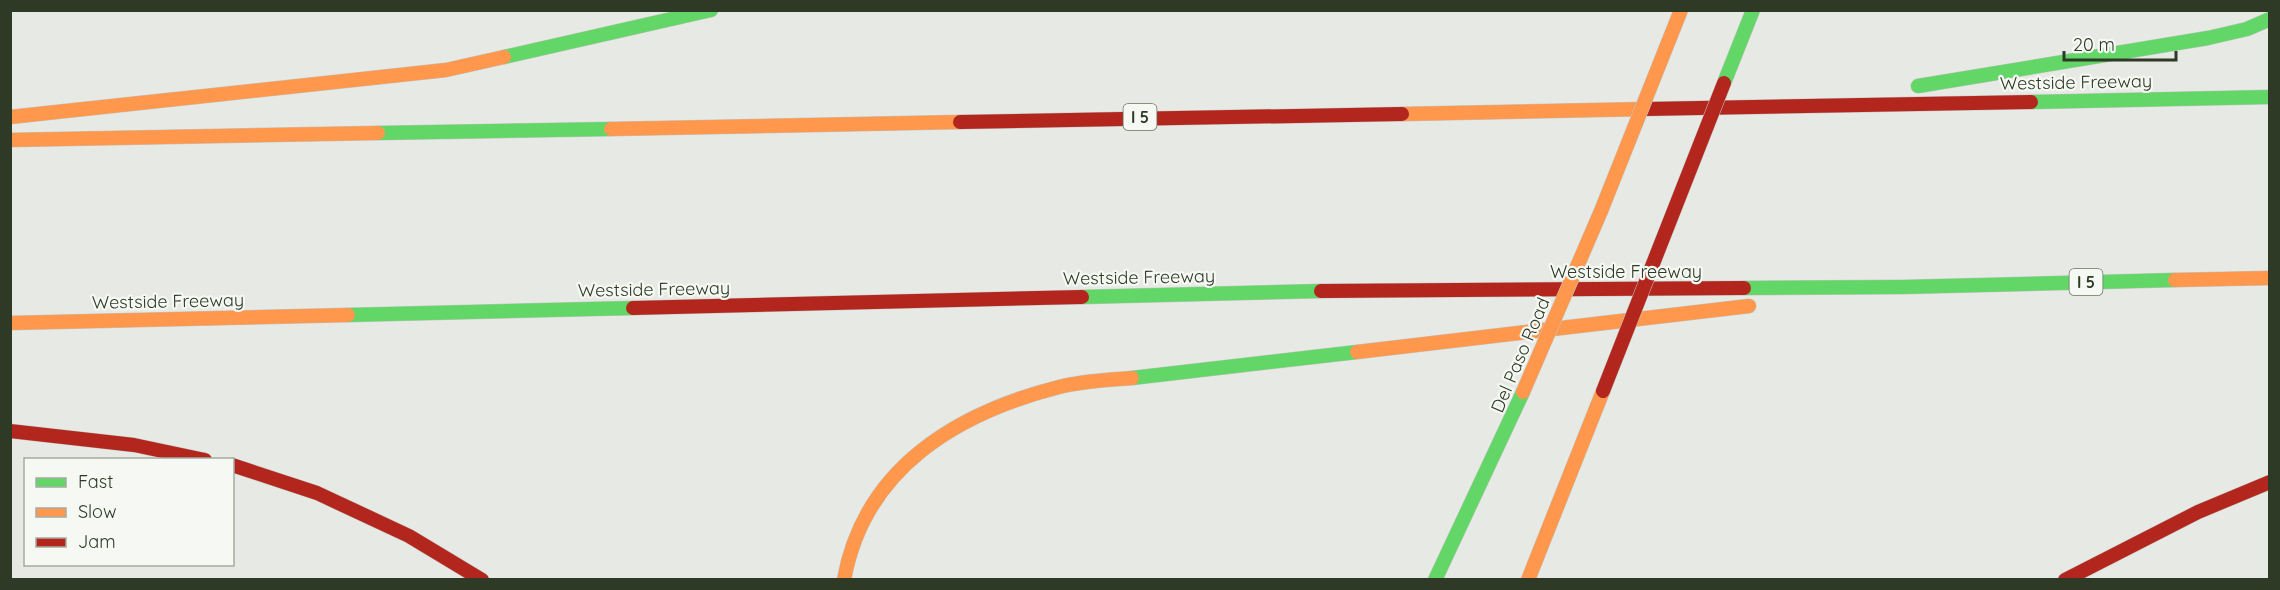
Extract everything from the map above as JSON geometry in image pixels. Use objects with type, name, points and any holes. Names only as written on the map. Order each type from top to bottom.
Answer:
[{"type":"main road","points":[[10,117],[446,70],[711,10]]},
{"type":"main road","name":"Del Paso Road","points":[[1447,579],[1681,10]]},
{"type":"main road","points":[[1528,579],[1753,10]]},
{"type":"main road","points":[[1807,104],[2208,38],[2247,29],[2270,20]]},
{"type":"main road","name":"Westside Freeway","points":[[10,140],[1807,104],[2270,97]]},
{"type":"main road","name":"Westside Freeway","points":[[10,323],[1305,291],[1903,286],[2270,278]]},
{"type":"main road","points":[[844,579],[856,540],[878,494],[907,465],[970,420],[1010,403],[1061,386],[1903,286]]},
{"type":"main road","points":[[1435,579],[1523,392]]},
{"type":"main road","points":[[10,431],[134,445],[201,458]]},
{"type":"main road","points":[[234,466],[317,493],[409,536],[482,579]]},
{"type":"main road","points":[[2065,579],[2198,512],[2270,482]]},
{"type":"traffic: fast","points":[[504,57],[711,10]]},
{"type":"traffic: fast","points":[[1724,83],[1753,10]]},
{"type":"traffic: fast","points":[[1918,86],[2208,38],[2247,29],[2270,19]]},
{"type":"traffic: fast","points":[[2031,102],[2270,97]]},
{"type":"traffic: fast","points":[[378,133],[611,129]]},
{"type":"traffic: fast","points":[[1744,288],[1903,287],[2175,280]]},
{"type":"traffic: fast","points":[[1082,297],[1321,291]]},
{"type":"traffic: fast","points":[[348,315],[633,308]]},
{"type":"traffic: fast","points":[[1132,378],[1357,352]]},
{"type":"traffic: fast","points":[[1435,580],[1523,392]]},
{"type":"traffic: slow","points":[[1523,392],[1601,211],[1681,10]]},
{"type":"traffic: slow","points":[[10,117],[446,70],[504,57]]},
{"type":"traffic: slow","points":[[1402,114],[1646,109]]},
{"type":"traffic: slow","points":[[611,129],[960,122]]},
{"type":"traffic: slow","points":[[10,140],[378,133]]},
{"type":"traffic: slow","points":[[2175,280],[2270,278]]},
{"type":"traffic: slow","points":[[1357,352],[1749,306]]},
{"type":"traffic: slow","points":[[10,323],[348,315]]},
{"type":"traffic: slow","points":[[844,580],[855,541],[872,506],[894,477],[921,451],[951,430],[985,412],[1021,398],[1068,385],[1132,378]]},
{"type":"traffic: slow","points":[[1528,580],[1603,391]]},
{"type":"traffic: jam","points":[[1603,391],[1724,83]]},
{"type":"traffic: jam","points":[[1646,109],[2031,102]]},
{"type":"traffic: jam","points":[[960,122],[1402,114]]},
{"type":"traffic: jam","points":[[1321,291],[1744,288]]},
{"type":"traffic: jam","points":[[633,308],[1082,297]]},
{"type":"traffic: jam","points":[[10,431],[134,445],[196,458]]},
{"type":"traffic: jam","points":[[234,466],[317,493],[409,536],[482,580]]},
{"type":"traffic: jam","points":[[2065,580],[2198,512],[2270,482]]}]
